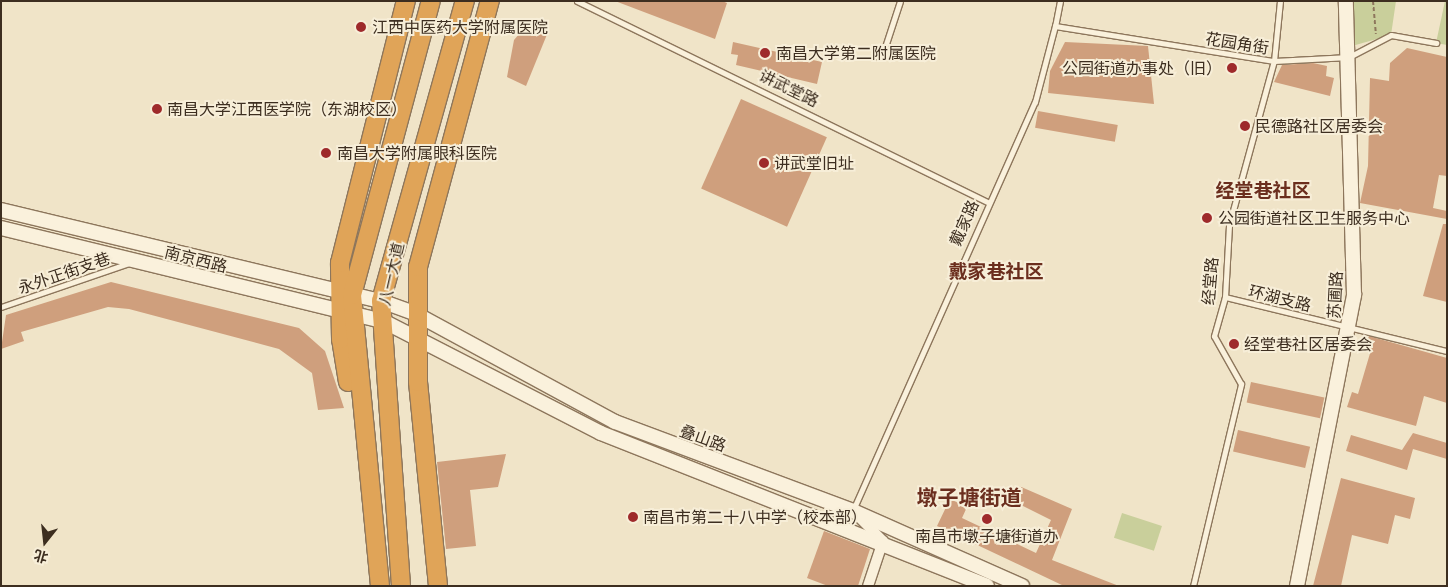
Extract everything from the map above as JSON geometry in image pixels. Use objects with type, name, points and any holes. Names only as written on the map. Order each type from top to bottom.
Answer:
[{"type":"highway","points":[[346,293],[340,263],[406,1]]},
{"type":"highway","name":"八一大道","points":[[380,586],[346,313],[346,293],[431,1]]},
{"type":"highway","name":"八一大道","points":[[401,586],[381,301],[465,1]]},
{"type":"highway","points":[[438,586],[417,336],[418,267],[490,1]]},
{"type":"highway","points":[[346,313],[368,514],[372,586]]},
{"type":"main road","name":"苏圃路","points":[[1296,586],[1350,329],[1354,296],[1346,1]]},
{"type":"main road","name":"南京西路","points":[[1,210],[381,301]]},
{"type":"main road","name":"南京西路","points":[[1,228],[383,321]]},
{"type":"main road","name":"叠山路","points":[[381,301],[416,314],[615,422],[853,511],[1022,586]]},
{"type":"main road","name":"叠山路","points":[[383,321],[417,336],[602,433],[883,541],[987,586]]},
{"type":"street","points":[[853,511],[883,541],[868,586]]},
{"type":"lane","name":"讲武堂路","points":[[577,1],[988,202]]},
{"type":"lane","points":[[876,56],[885,47],[900,1]]},
{"type":"lane","points":[[1055,26],[1060,1]]},
{"type":"lane","name":"经堂路","points":[[1193,586],[1242,384],[1214,336],[1224,297],[1229,225],[1274,61],[1280,1]]},
{"type":"lane","name":"戴家路","points":[[853,511],[988,202],[1035,102],[1055,26]]},
{"type":"lane","name":"花园角街","points":[[1055,26],[1274,61],[1349,57],[1376,46],[1391,35],[1436,43]]},
{"type":"lane","name":"永外正街支巷","points":[[1,307],[135,262]]},
{"type":"lane","name":"环湖支路","points":[[1224,297],[1350,329],[1403,337],[1447,351]]},
{"type":"path","points":[[1372,1],[1376,46]]},
{"type":"green space","points":[[1349,1],[1396,1],[1391,35],[1352,46]]},
{"type":"green space","points":[[1445,1],[1447,1],[1447,45],[1436,43]]},
{"type":"green space","points":[[1122,513],[1162,526],[1154,551],[1114,538]]},
{"type":"building","points":[[615,1],[722,1],[727,3],[715,39]]},
{"type":"building","points":[[525,27],[548,32],[526,86],[507,77],[514,40]]},
{"type":"building","points":[[733,42],[822,62],[817,84],[736,65],[738,55],[731,54]]},
{"type":"building","points":[[1065,42],[1148,46],[1154,104],[1048,93],[1050,71]]},
{"type":"building","points":[[1407,48],[1447,57],[1447,176],[1439,175],[1433,208],[1447,211],[1447,219],[1360,203],[1368,166],[1370,78],[1389,81],[1390,63]]},
{"type":"building","points":[[1313,63],[1327,66],[1326,76],[1334,78],[1330,96],[1274,82],[1282,65]]},
{"type":"building","name":"讲武堂旧址","points":[[741,99],[827,137],[787,227],[701,189]]},
{"type":"building","points":[[1038,111],[1118,125],[1115,142],[1035,128]]},
{"type":"building","points":[[1443,224],[1447,224],[1447,302],[1423,296]]},
{"type":"building","points":[[111,282],[299,328],[325,351],[344,408],[318,410],[312,373],[279,349],[129,309],[108,307],[21,332],[24,341],[1,349],[6,315]]},
{"type":"building","points":[[1369,336],[1447,358],[1447,403],[1424,396],[1416,426],[1347,407],[1352,392],[1358,394],[1371,350],[1365,348]]},
{"type":"building","points":[[1251,382],[1324,398],[1320,418],[1247,403]]},
{"type":"building","points":[[1238,430],[1310,447],[1305,468],[1233,451]]},
{"type":"building","points":[[1413,433],[1447,443],[1447,459],[1413,449],[1407,470],[1346,451],[1351,435],[1402,450]]},
{"type":"building","points":[[506,454],[498,487],[470,490],[476,546],[446,549],[437,462]]},
{"type":"building","points":[[1341,478],[1415,498],[1410,519],[1395,515],[1388,544],[1352,535],[1341,586],[1313,586]]},
{"type":"building","points":[[1019,486],[1072,509],[1052,560],[1119,586],[1064,586],[937,526],[950,499],[967,507],[962,518],[1036,553],[1051,520],[1011,500]]},
{"type":"building","points":[[824,531],[870,549],[858,586],[828,586],[807,578]]},
{"type":"place","name":"江西中医药大学附属医院","points":[[361,27]]},
{"type":"place","name":"南昌大学第二附属医院","points":[[765,53]]},
{"type":"place","name":"公园街道办事处（旧）","points":[[1232,68]]},
{"type":"place","name":"南昌大学江西医学院（东湖校区）","points":[[157,109]]},
{"type":"place","name":"民德路社区居委会","points":[[1245,126]]},
{"type":"place","name":"南昌大学附属眼科医院","points":[[326,153]]},
{"type":"place","name":"讲武堂旧址","points":[[764,163]]},
{"type":"place","name":"公园街道社区卫生服务中心","points":[[1207,218]]},
{"type":"place","name":"经堂巷社区居委会","points":[[1234,344]]},
{"type":"place","name":"南昌市第二十八中学（校本部）","points":[[633,517]]},
{"type":"place","name":"南昌市墩子塘街道办","points":[[987,519]]},
{"type":"district","name":"经堂巷社区","points":[[1263,191]]},
{"type":"district","name":"戴家巷社区","points":[[996,272]]},
{"type":"district","name":"墩子塘街道","points":[[969,497]]}]
